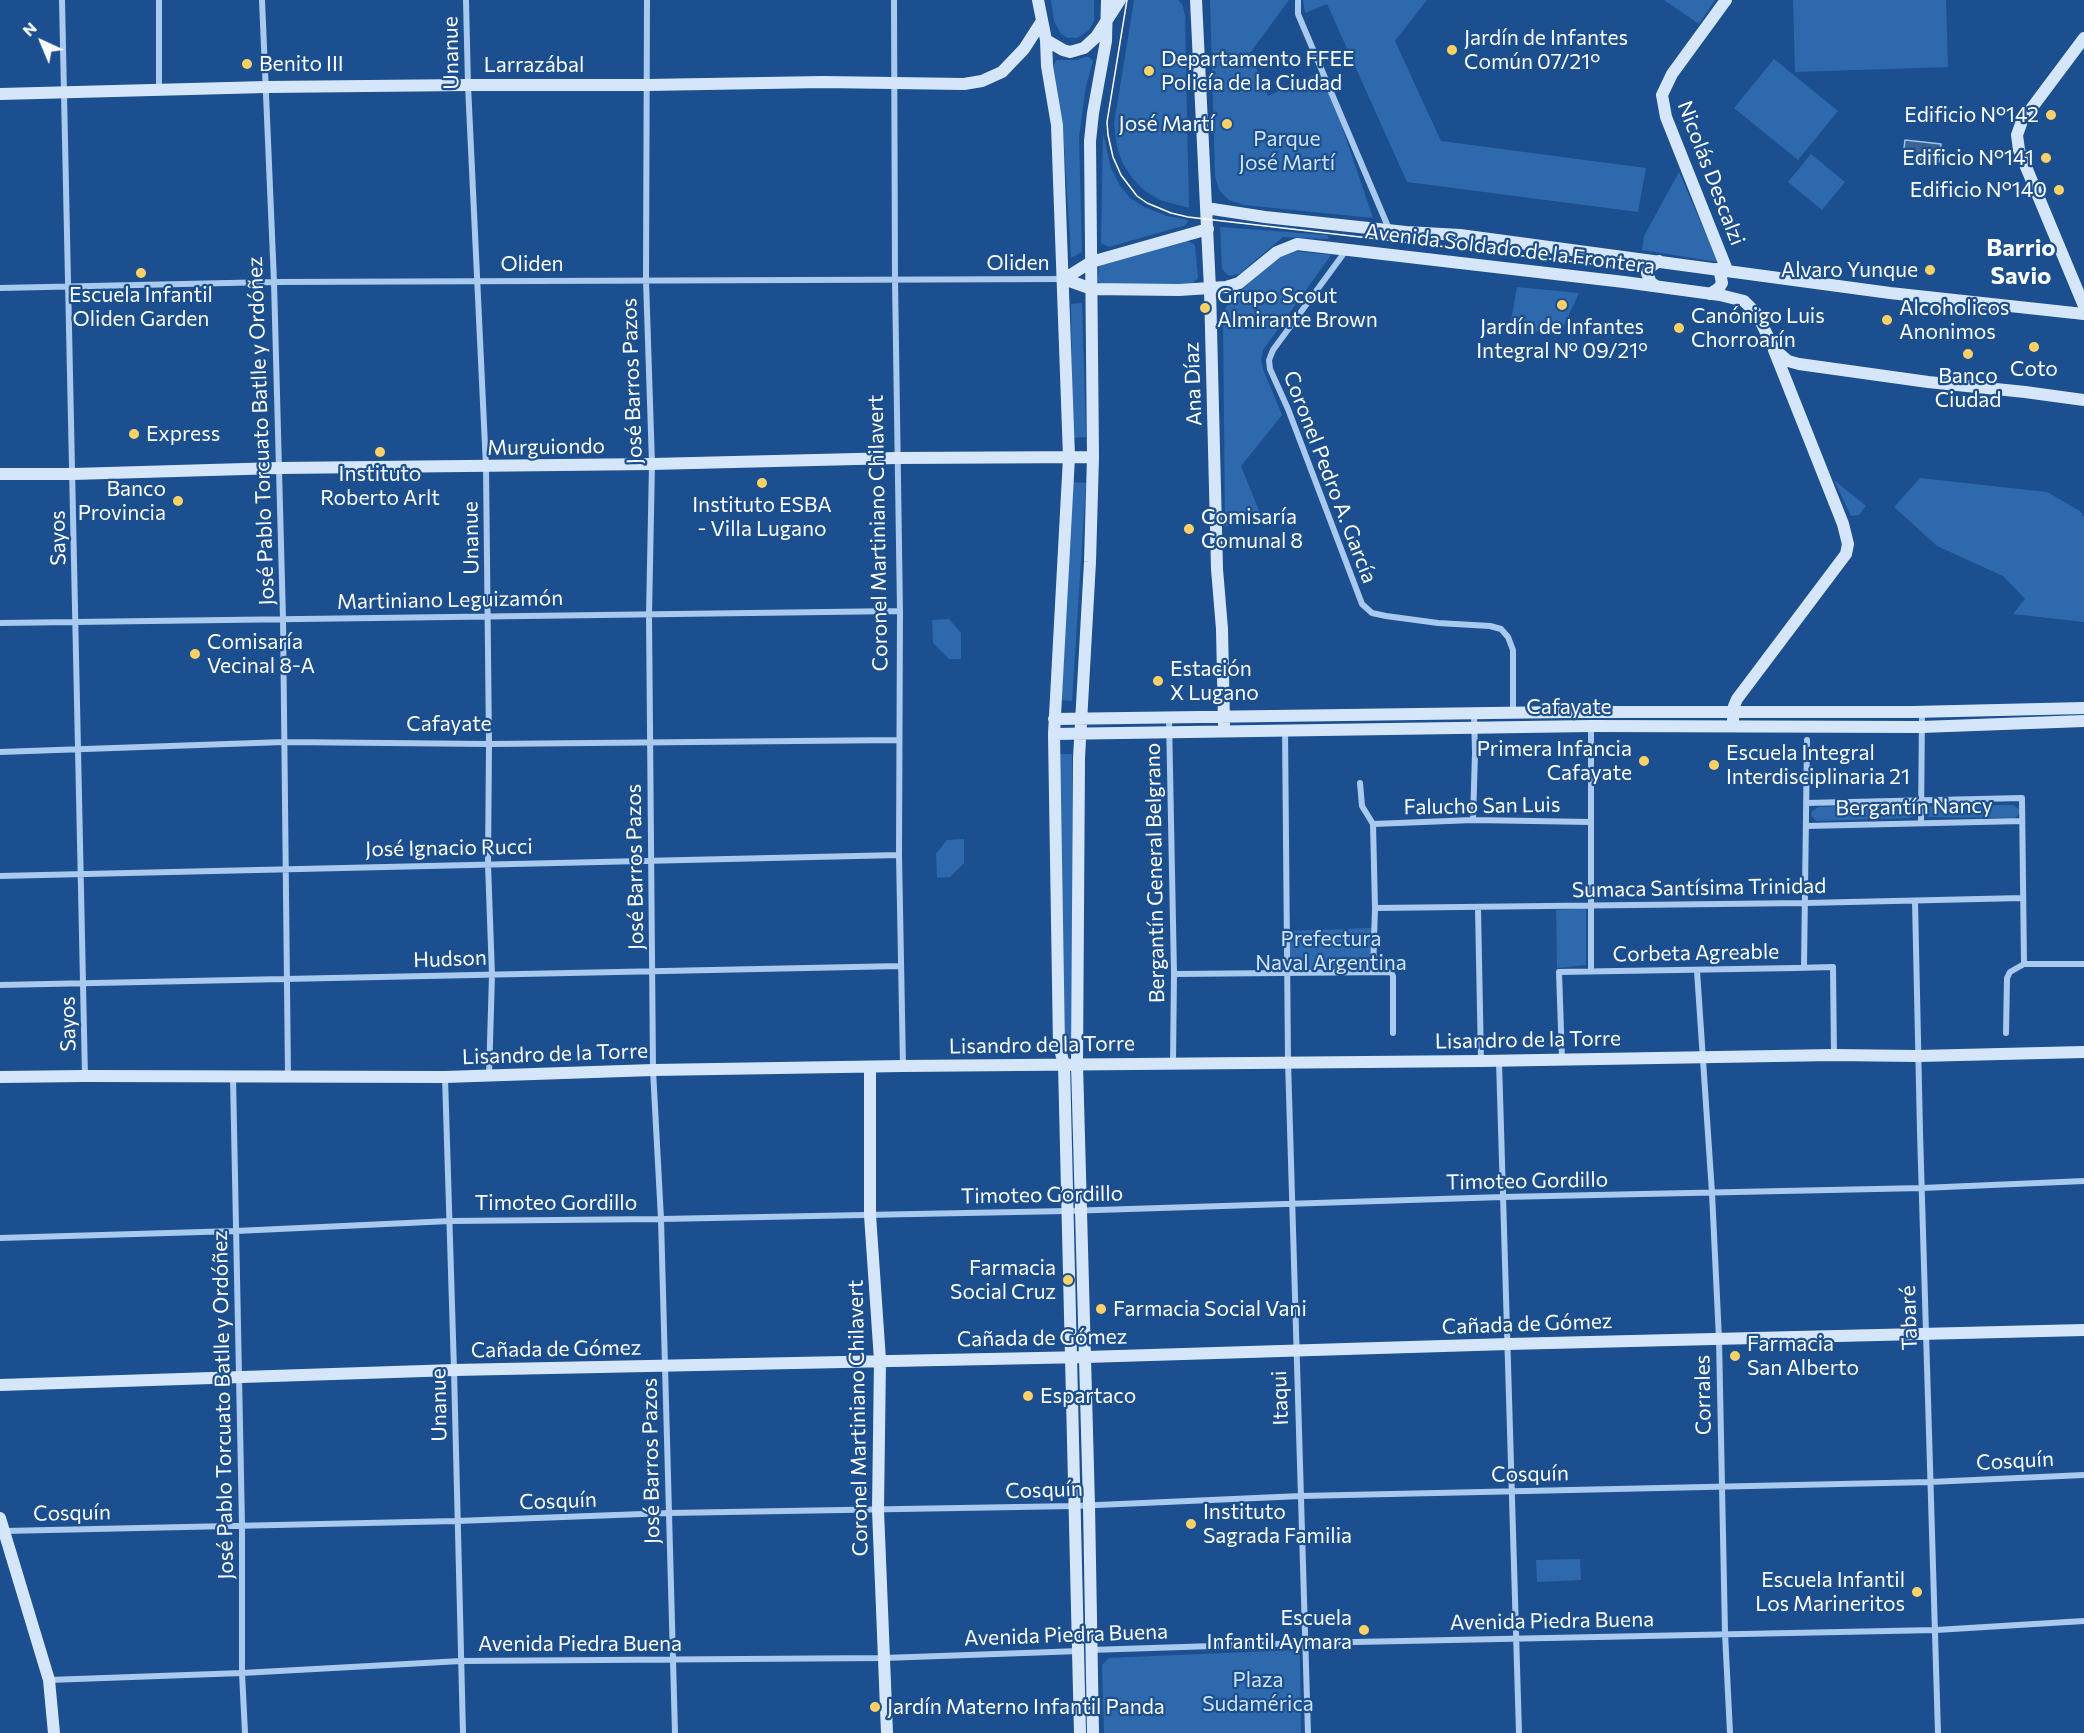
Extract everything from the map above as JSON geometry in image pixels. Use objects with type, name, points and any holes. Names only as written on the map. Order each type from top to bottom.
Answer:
[{"type":"street","name":"Sayos","points":[[62,0],[85,1076]]},
{"type":"street","points":[[159,0],[159,90]]},
{"type":"street","name":"José Pablo Torcuato Batlle y Ordóñez","points":[[262,0],[274,282],[283,619],[288,868],[288,1077]]},
{"type":"street","name":"Unanue","points":[[466,0],[486,467],[488,864],[492,975],[489,1076]]},
{"type":"street","name":"José Barros Pazos","points":[[647,0],[646,280],[652,464],[649,615],[653,1070],[662,1219],[675,1733]]},
{"type":"street","name":"Coronel Martiniano Chilavert","points":[[894,0],[900,611],[899,855],[903,1066]]},
{"type":"street","points":[[1038,0],[1046,40],[1047,66],[1057,125],[1069,457],[1054,734],[1059,1046],[1064,1064],[1080,1733]]},
{"type":"street","points":[[1093,1733],[1086,1357],[1077,1064],[1079,733],[1087,620],[1093,457],[1090,141],[1108,19],[1107,0]]},
{"type":"street","points":[[1046,40],[1063,50],[1077,51],[1091,43],[1120,0]]},
{"type":"street","name":"Ana Díaz","points":[[1196,0],[1208,228],[1217,569],[1222,629],[1225,731]]},
{"type":"street","points":[[1298,0],[1298,14],[1389,230]]},
{"type":"street","name":"Nicolás Descalzi","points":[[1722,270],[1666,117],[1662,95],[1672,74],[1726,0]]},
{"type":"street","name":"Larrazábal","points":[[0,94],[266,87],[801,82],[964,84],[982,81],[1002,72],[1017,58],[1042,21]]},
{"type":"street","points":[[2084,38],[2022,121],[2017,135],[2019,150],[2084,306]]},
{"type":"street","name":"Avenida Soldado de la Frontera","points":[[1206,208],[1265,217],[1460,235],[1912,296],[2084,314]]},
{"type":"street","points":[[1341,225],[1333,233],[1342,249]]},
{"type":"street","points":[[1064,279],[1091,262],[1208,228]]},
{"type":"street","name":"Avenida Soldado de la Frontera","points":[[1064,279],[1092,288],[1210,289],[1226,287],[1239,283],[1271,257],[1291,246],[1305,244],[1656,286],[1736,298],[1751,306],[1774,349],[1844,524],[1848,543],[1846,554],[1737,699],[1733,712]]},
{"type":"street","name":"Coronel Pedro A. García","points":[[1342,249],[1273,350],[1269,360],[1270,369],[1288,409],[1362,604],[1372,613],[1386,616],[1501,629],[1508,637],[1513,650],[1512,728]]},
{"type":"street","points":[[1656,286],[1651,283],[1647,273],[1650,267],[1659,261]]},
{"type":"street","points":[[1710,294],[1722,283],[1720,273],[1722,270]]},
{"type":"street","name":"Oliden","points":[[0,288],[274,282],[1064,279]]},
{"type":"street","points":[[1774,349],[1788,361],[1799,364],[2084,400]]},
{"type":"street","name":"Murguiondo","points":[[0,474],[897,458],[1093,457]]},
{"type":"street","name":"Martiniano Leguizamón","points":[[0,623],[900,611]]},
{"type":"street","name":"Cafayate","points":[[1054,719],[2084,708]]},
{"type":"street","points":[[1921,822],[1922,711]]},
{"type":"street","points":[[1733,712],[1733,727]]},
{"type":"street","points":[[1473,820],[1474,714]]},
{"type":"street","name":"Itaqui","points":[[1285,716],[1288,1061],[1308,1733]]},
{"type":"street","name":"Bergantín General Belgrano","points":[[1169,718],[1174,974],[1173,1063]]},
{"type":"street","name":"Cafayate","points":[[1054,734],[1591,726],[1921,727],[2084,721]]},
{"type":"street","points":[[1591,726],[1591,971]]},
{"type":"street","name":"Cafayate","points":[[0,752],[284,742],[489,744],[899,740]]},
{"type":"street","points":[[1804,968],[1807,740]]},
{"type":"street","points":[[1360,783],[1362,806],[1373,824],[1375,908],[1373,971]]},
{"type":"street","name":"Bergantín Nancy","points":[[1806,803],[2022,798],[2022,822],[1921,822],[1806,826]]},
{"type":"street","name":"Falucho San Luis","points":[[1373,824],[1473,820],[1591,822]]},
{"type":"street","points":[[2022,822],[2024,964]]},
{"type":"street","name":"José Ignacio Rucci","points":[[0,876],[899,855]]},
{"type":"street","name":"Sumaca Santísima Trinidad","points":[[1375,908],[2023,898]]},
{"type":"street","name":"Tabaré","points":[[1916,901],[1918,1056],[1938,1733]]},
{"type":"street","points":[[1478,908],[1480,1061]]},
{"type":"street","points":[[2006,1033],[2007,978],[2010,972],[2024,964],[2084,964]]},
{"type":"street","name":"Hudson","points":[[0,985],[901,966]]},
{"type":"street","name":"Corbeta Agreable","points":[[1562,1059],[1559,972],[1591,971],[1833,967],[1834,1054]]},
{"type":"street","name":"Corrales","points":[[1697,970],[1719,1339],[1725,1633],[1730,1733]]},
{"type":"street","points":[[1174,974],[1391,972],[1393,976],[1393,1033]]},
{"type":"street","name":"Lisandro de la Torre","points":[[0,1077],[445,1077],[653,1070],[903,1066],[1499,1061],[1701,1056],[1834,1054],[1918,1056],[2084,1052]]},
{"type":"street","points":[[1499,1061],[1519,1733]]},
{"type":"street","name":"Coronel Martiniano Chilavert","points":[[870,1067],[870,1215],[880,1360],[878,1510],[887,1733]]},
{"type":"street","name":"José Pablo Torcuato Batlle y Ordóñez","points":[[233,1077],[242,1525],[242,1673],[245,1733]]},
{"type":"street","name":"Unanue","points":[[445,1077],[463,1733]]},
{"type":"street","name":"Timoteo Gordillo","points":[[0,1238],[236,1231],[450,1221],[1067,1211],[1503,1197],[1922,1188],[2084,1181]]},
{"type":"street","name":"Cañada de Gómez","points":[[0,1385],[454,1370],[1086,1357],[2084,1330]]},
{"type":"street","name":"Cosquín","points":[[4,1531],[457,1521],[669,1513],[1075,1506],[1301,1496],[1930,1482],[2084,1475]]},
{"type":"street","points":[[0,1518],[49,1680],[54,1733]]},
{"type":"street","name":"Avenida Piedra Buena","points":[[49,1680],[242,1673],[461,1661],[884,1658],[1306,1643],[1936,1630],[2084,1621]]},
{"type":"green space","points":[[1051,0],[1094,0],[1094,21],[1089,30],[1077,38],[1068,38],[1061,34],[1054,21]]},
{"type":"green space","points":[[1134,0],[1178,0],[1182,4],[1185,15],[1189,208],[1160,200],[1145,191],[1123,164],[1117,147],[1114,124]]},
{"type":"green space","name":"Parque José Martí","points":[[1210,0],[1289,0],[1250,53],[1268,96],[1323,71],[1373,218],[1244,205],[1229,200],[1219,190],[1215,176]]},
{"type":"green space","points":[[1303,0],[1427,0],[1395,41],[1441,141],[1646,168],[1638,212],[1407,182],[1327,4],[1305,13]]},
{"type":"green space","points":[[1664,0],[1715,0],[1699,24]]},
{"type":"green space","points":[[1793,0],[1946,0],[1948,67],[1795,72]]},
{"type":"green space","points":[[1085,57],[1093,61],[1086,86],[1079,137],[1082,252],[1071,258],[1063,126],[1053,65],[1057,60],[1077,60]]},
{"type":"green space","points":[[1774,59],[1838,111],[1798,160],[1734,108]]},
{"type":"green space","points":[[1103,133],[1111,168],[1120,186],[1130,198],[1144,207],[1167,216],[1188,220],[1186,225],[1109,247],[1101,243]]},
{"type":"green space","points":[[1811,154],[1845,182],[1822,210],[1788,182]]},
{"type":"green space","points":[[1679,172],[1718,262],[1642,250],[1644,236]]},
{"type":"green space","points":[[1220,227],[1327,235],[1329,239],[1283,237],[1239,274],[1229,276],[1222,269]]},
{"type":"green space","points":[[1186,240],[1195,245],[1198,278],[1191,285],[1103,286],[1098,281],[1099,265]]},
{"type":"green space","points":[[1294,251],[1331,255],[1263,350],[1261,360],[1263,369],[1282,415],[1241,466],[1260,513],[1225,527],[1223,315],[1229,300],[1284,254]]},
{"type":"green space","points":[[1517,287],[1579,293],[1559,336],[1510,326]]},
{"type":"green space","points":[[1082,303],[1086,437],[1073,438],[1071,304]]},
{"type":"green space","points":[[1920,478],[2047,492],[2080,511],[2084,517],[2084,622],[2013,614],[2025,599],[2003,576],[1937,546],[1894,507]]},
{"type":"green space","points":[[1834,480],[1866,506],[1859,515],[1851,516]]},
{"type":"green space","points":[[1072,482],[1086,483],[1072,701],[1060,700]]},
{"type":"green space","points":[[949,619],[961,633],[961,659],[949,659],[933,643],[932,620]]},
{"type":"green space","points":[[1058,754],[1072,754],[1073,1045],[1064,1046]]},
{"type":"green space","points":[[1908,803],[1915,808],[1914,816],[1909,818],[1816,821],[1811,815],[1812,811],[1819,807]]},
{"type":"green space","points":[[2013,805],[2019,809],[2020,813],[2015,818],[1929,817],[1924,811],[1927,806]]},
{"type":"green space","points":[[964,839],[964,863],[950,877],[937,878],[936,854],[947,840]]},
{"type":"green space","points":[[1586,908],[1586,965],[1557,968],[1556,910]]},
{"type":"green space","name":"Prefectura Naval Argentina","points":[[1374,928],[1373,971],[1288,974],[1288,931]]},
{"type":"green space","points":[[1580,1559],[1581,1580],[1537,1582],[1536,1560]]},
{"type":"green space","name":"Plaza Sudamérica","points":[[1293,1650],[1300,1655],[1301,1733],[1104,1733],[1102,1665],[1109,1658]]},
{"type":"shaded area","points":[[1905,140],[1941,144],[1939,162],[1903,157]]},
{"type":"tram line","points":[[1127,0],[1107,122],[1108,135],[1113,157],[1121,175],[1137,196],[1147,203],[1188,217],[1619,267]]},
{"type":"place","name":"Jardín de Infantes Común 07/21°","points":[[1452,50]]},
{"type":"place","name":"Benito III","points":[[247,64]]},
{"type":"place","name":"Departamento FFEE Policía de la Ciudad","points":[[1149,71]]},
{"type":"place","name":"Edificio N°142","points":[[2051,115]]},
{"type":"place","name":"José Martí","points":[[1227,124]]},
{"type":"place","name":"Edificio N°141","points":[[2046,158]]},
{"type":"place","name":"Edificio N°140","points":[[2059,190]]},
{"type":"place","name":"Alvaro Yunque","points":[[1930,270]]},
{"type":"place","name":"Escuela Infantil Oliden Garden","points":[[141,273]]},
{"type":"place","name":"Jardín de Infantes Integral Nº 09/21º","points":[[1562,305]]},
{"type":"place","name":"Grupo Scout Almirante Brown","points":[[1205,308]]},
{"type":"place","name":"Alcoholicos Anonimos","points":[[1887,320]]},
{"type":"place","name":"Canónigo Luis Chorroarín","points":[[1679,328]]},
{"type":"place","name":"Coto","points":[[2034,347]]},
{"type":"place","name":"Banco Ciudad","points":[[1968,354]]},
{"type":"place","name":"Express","points":[[134,434]]},
{"type":"place","name":"Instituto Roberto Arlt","points":[[380,452]]},
{"type":"place","name":"Instituto ESBA - Villa Lugano","points":[[762,483]]},
{"type":"place","name":"Banco Provincia","points":[[178,501]]},
{"type":"place","name":"Comisaría Comunal 8","points":[[1189,529]]},
{"type":"place","name":"Comisaría Vecinal 8-A","points":[[195,654]]},
{"type":"place","name":"Estación X Lugano","points":[[1158,681]]},
{"type":"place","name":"Primera Infancia Cafayate","points":[[1644,761]]},
{"type":"place","name":"Escuela Integral Interdisciplinaria 21","points":[[1714,765]]},
{"type":"place","name":"Farmacia Social Cruz","points":[[1068,1280]]},
{"type":"place","name":"Farmacia Social Vani","points":[[1101,1309]]},
{"type":"place","name":"Farmacia San Alberto","points":[[1735,1356]]},
{"type":"place","name":"Espartaco","points":[[1028,1396]]},
{"type":"place","name":"Instituto Sagrada Familia","points":[[1191,1524]]},
{"type":"place","name":"Escuela Infantil Los Marineritos","points":[[1917,1592]]},
{"type":"place","name":"Escuela Infantil Aymara","points":[[1364,1630]]},
{"type":"place","name":"Jardín Materno Infantil Panda","points":[[875,1707]]},
{"type":"district","name":"Barrio Savio","points":[[2021,262]]}]
